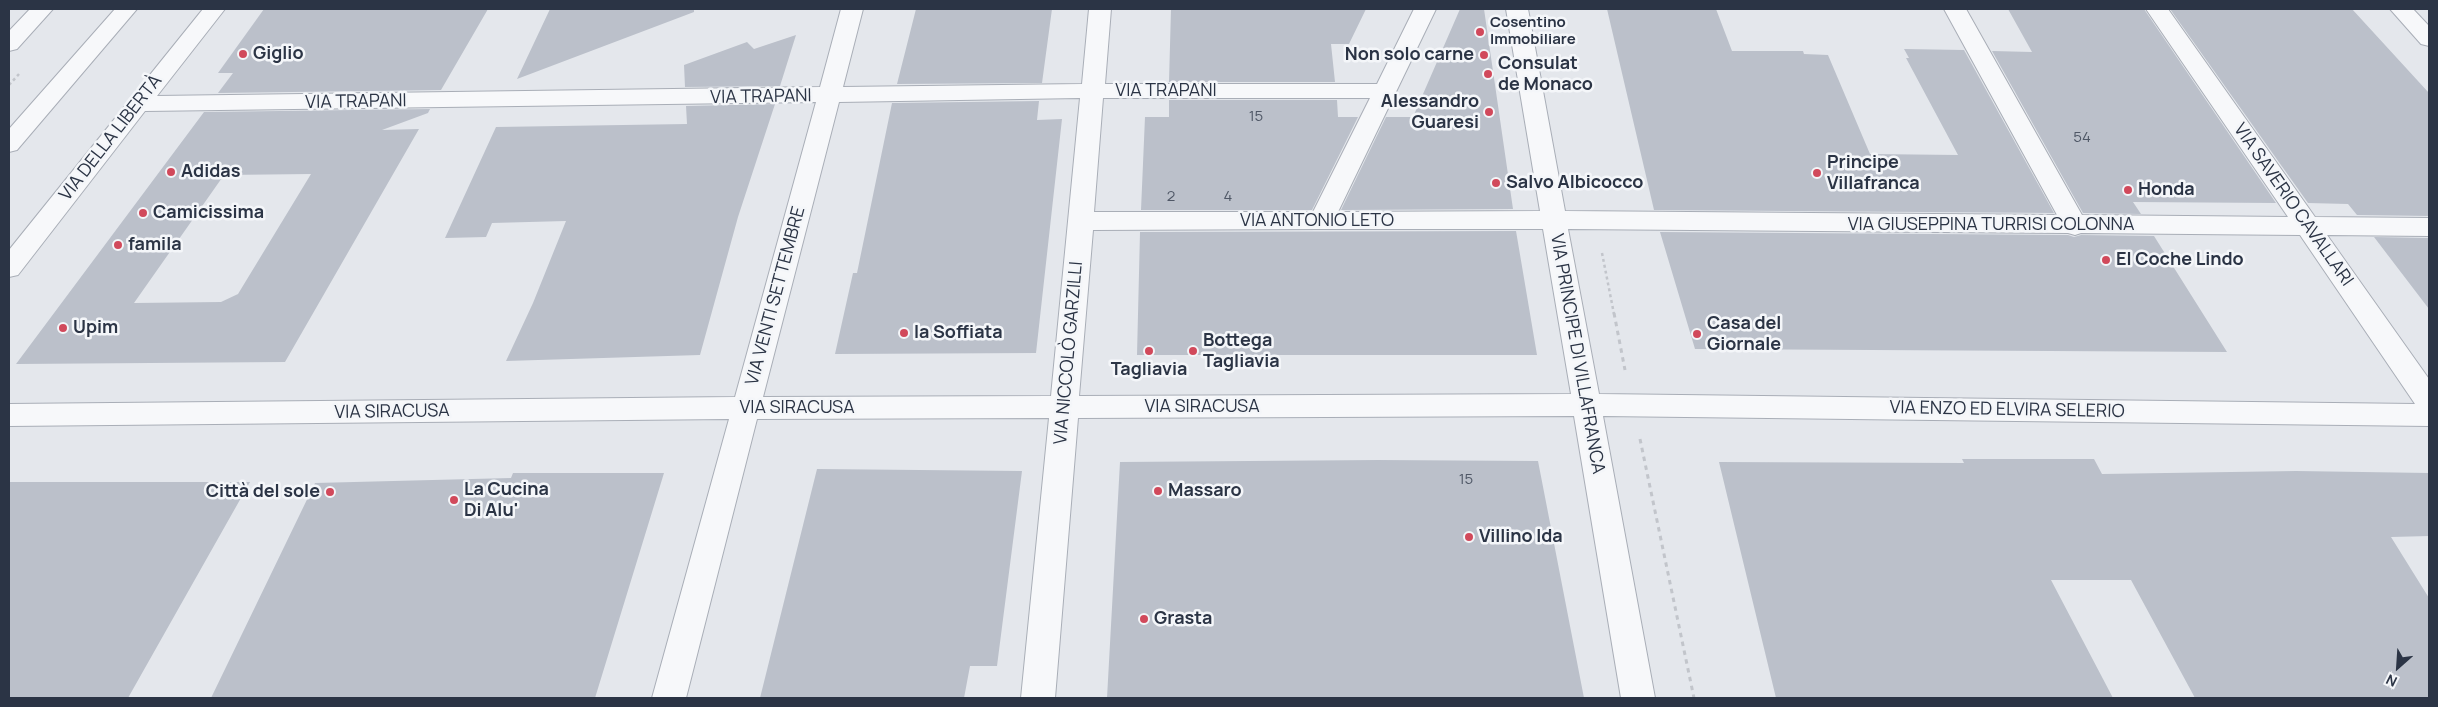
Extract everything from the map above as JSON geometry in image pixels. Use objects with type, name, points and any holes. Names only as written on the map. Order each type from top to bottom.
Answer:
[{"type":"street","points":[[9,44],[42,9]]},
{"type":"street","points":[[9,144],[126,9]]},
{"type":"street","name":"VIA DELLA LIBERTÀ","points":[[9,268],[214,9]]},
{"type":"street","name":"VIA VENTI SETTEMBRE","points":[[669,698],[852,9]]},
{"type":"street","name":"VIA NICCOLÒ GARZILLI","points":[[1038,698],[1091,91],[1100,9]]},
{"type":"street","points":[[1321,221],[1425,9]]},
{"type":"street","name":"VIA PRINCIPE DI VILLAFRANCA","points":[[1517,9],[1585,405],[1638,698]]},
{"type":"street","points":[[1955,9],[2075,226]]},
{"type":"street","name":"VIA SAVERIO CAVALLARI","points":[[2157,9],[2429,401]]},
{"type":"street","points":[[2401,9],[2429,40]]},
{"type":"street","name":"VIA TRAPANI","points":[[138,104],[1091,91],[1384,91]]},
{"type":"street","name":"VIA ANTONIO LETO","points":[[1081,221],[1554,220]]},
{"type":"street","name":"VIA GIUSEPPINA TURRISI COLONNA","points":[[1554,220],[2075,226],[2429,227]]},
{"type":"street","name":"VIA SIRACUSA","points":[[9,415],[746,408],[1585,405]]},
{"type":"street","name":"VIA ENZO ED ELVIRA SELERIO","points":[[1585,405],[2429,415]]},
{"type":"path","points":[[1596,221],[1694,698]]},
{"type":"building","points":[[264,9],[488,9],[441,90],[218,93],[233,73],[218,73]]},
{"type":"building","points":[[550,9],[694,9],[694,12],[517,79]]},
{"type":"building","points":[[916,9],[1052,9],[1042,83],[897,84]]},
{"type":"building","points":[[1171,9],[1366,9],[1349,44],[1331,44],[1335,82],[1169,82]]},
{"type":"building","points":[[1460,9],[1484,9],[1513,209],[1341,210],[1386,117],[1413,117]]},
{"type":"building","points":[[1607,9],[1716,9],[1732,51],[1803,51],[1804,54],[1828,55],[1870,154],[1958,155],[1906,58],[1909,58],[1904,49],[1964,50],[2054,213],[1654,210]]},
{"type":"building","points":[[2008,9],[2144,9],[2276,203],[2133,202],[2141,214],[2083,213],[1992,51],[2032,52]]},
{"type":"building","points":[[2170,9],[2352,9],[2429,93],[2429,216],[2357,215],[2348,204],[2308,203]]},
{"type":"building","points":[[796,35],[780,86],[685,87],[684,65],[747,42],[754,49]]},
{"type":"building","points":[[1169,100],[1337,100],[1338,117],[1358,117],[1312,210],[1141,210],[1145,117],[1169,117]]},
{"type":"building","points":[[1039,101],[1037,120],[1062,119],[1036,353],[835,354],[853,273],[857,273],[892,103]]},
{"type":"building","points":[[775,104],[738,217],[700,355],[506,361],[533,303],[566,221],[492,223],[486,237],[445,238],[496,127],[687,124],[686,106]]},
{"type":"building","points":[[430,109],[428,113],[382,130],[419,129],[285,362],[16,364],[204,112]],"holes":[[[311,174],[238,294],[221,302],[134,303],[224,175]]]},
{"type":"building","points":[[1516,231],[1537,355],[1137,355],[1140,232]]},
{"type":"building","points":[[1660,232],[2068,235],[2074,237],[2081,235],[2154,236],[2227,352],[1695,349]]},
{"type":"building","points":[[2374,237],[2429,238],[2429,309]]},
{"type":"building","points":[[1962,459],[2094,459],[2102,474],[2296,471],[2429,473],[2429,536],[2391,537],[2429,598],[2429,698],[2195,698],[2131,580],[2051,580],[2113,698],[1776,698],[1719,462],[1964,463]]},
{"type":"building","points":[[1538,461],[1584,698],[1107,698],[1120,462]]},
{"type":"building","points":[[817,469],[1022,471],[997,666],[970,666],[964,698],[760,698]]},
{"type":"building","points":[[513,473],[664,473],[595,698],[211,698],[315,483],[511,478]]},
{"type":"building","points":[[9,482],[250,482],[128,698],[9,698]]},
{"type":"place","name":"Cosentino Immobiliare","points":[[1480,32]]},
{"type":"place","name":"Giglio","points":[[243,54]]},
{"type":"place","name":"Non solo carne","points":[[1484,55]]},
{"type":"place","name":"Consulat de Monaco","points":[[1488,74]]},
{"type":"place","name":"Alessandro Guaresi","points":[[1489,112]]},
{"type":"place","name":"Adidas","points":[[171,172]]},
{"type":"place","name":"Principe Villafranca","points":[[1817,173]]},
{"type":"place","name":"Salvo Albicocco","points":[[1496,183]]},
{"type":"place","name":"Honda","points":[[2128,190]]},
{"type":"place","name":"Camicissima","points":[[143,213]]},
{"type":"place","name":"famila","points":[[118,245]]},
{"type":"place","name":"El Coche Lindo","points":[[2106,260]]},
{"type":"place","name":"Upim","points":[[63,328]]},
{"type":"place","name":"la Soffiata","points":[[904,333]]},
{"type":"place","name":"Casa del Giornale","points":[[1697,334]]},
{"type":"place","name":"Tagliavia","points":[[1149,351]]},
{"type":"place","name":"Bottega Tagliavia","points":[[1193,351]]},
{"type":"place","name":"Massaro","points":[[1158,491]]},
{"type":"place","name":"Città del sole","points":[[330,492]]},
{"type":"place","name":"La Cucina Di Alu'","points":[[454,500]]},
{"type":"place","name":"Villino Ida","points":[[1469,537]]},
{"type":"place","name":"Grasta","points":[[1144,619]]}]
